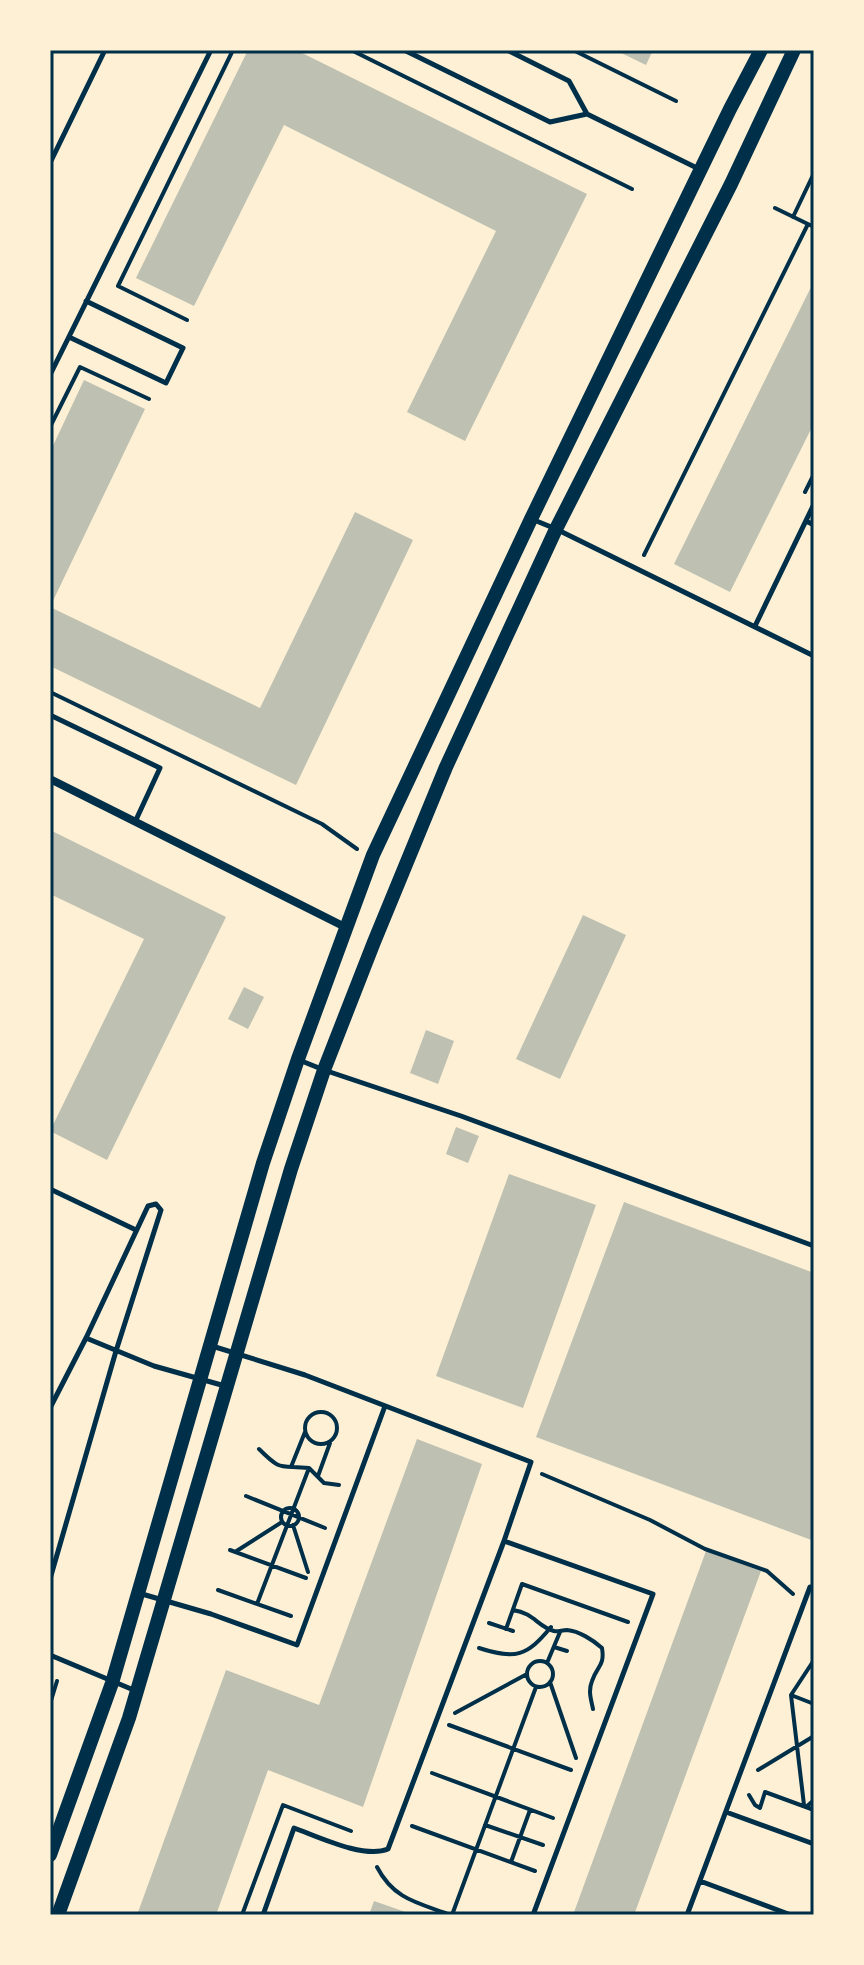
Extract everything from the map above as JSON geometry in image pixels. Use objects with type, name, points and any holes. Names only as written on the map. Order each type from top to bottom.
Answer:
[{"type":"street","points":[[50,1855],[112,1683],[263,1163],[382,833],[531,519],[761,50]]},
{"type":"street","points":[[58,1915],[137,1692],[291,1169],[324,1070],[374,942],[446,767],[556,529],[731,184],[794,50]]},
{"type":"street","points":[[50,779],[347,928]]},
{"type":"lane","points":[[50,163],[105,50]]},
{"type":"lane","points":[[50,375],[211,50]]},
{"type":"lane","points":[[404,50],[550,122],[587,114]]},
{"type":"lane","points":[[507,50],[569,81],[587,114],[701,170]]},
{"type":"lane","points":[[69,337],[166,383],[183,348],[86,301]]},
{"type":"lane","points":[[755,626],[814,504]]},
{"type":"lane","points":[[531,519],[814,656]]},
{"type":"lane","points":[[806,521],[814,525]]},
{"type":"lane","points":[[50,715],[160,768],[135,822]]},
{"type":"lane","points":[[298,1059],[814,1246]]},
{"type":"lane","points":[[50,1189],[136,1230]]},
{"type":"lane","points":[[50,1408],[148,1206],[156,1204],[161,1210],[116,1351],[50,1579]]},
{"type":"lane","points":[[86,1338],[154,1366],[226,1386]]},
{"type":"lane","points":[[209,1345],[305,1375],[531,1462],[388,1849],[379,1853],[364,1852],[294,1828],[263,1915]]},
{"type":"lane","points":[[138,1593],[211,1614],[297,1645],[385,1406]]},
{"type":"lane","points":[[504,1541],[653,1594],[533,1915]]},
{"type":"lane","points":[[50,1543],[60,1545]]},
{"type":"lane","points":[[687,1915],[810,1587],[814,1588]]},
{"type":"lane","points":[[50,1655],[137,1692]]},
{"type":"lane","points":[[726,1812],[814,1844]]},
{"type":"lane","points":[[700,1881],[791,1915]]},
{"type":"path","points":[[187,320],[118,286],[233,50]]},
{"type":"path","points":[[351,50],[632,189]]},
{"type":"path","points":[[573,50],[676,101]]},
{"type":"path","points":[[515,131],[524,109]]},
{"type":"path","points":[[793,217],[814,173]]},
{"type":"path","points":[[775,208],[814,227]]},
{"type":"path","points":[[644,555],[808,224]]},
{"type":"path","points":[[50,427],[80,367],[149,399]]},
{"type":"path","points":[[50,692],[322,824],[357,849]]},
{"type":"path","points":[[291,1467],[307,1421],[314,1414],[324,1413],[333,1418],[336,1432],[318,1477]]},
{"type":"path","points":[[305,1431],[315,1443],[331,1441]]},
{"type":"path","points":[[259,1449],[278,1466],[309,1468],[324,1483],[335,1486],[357,1482]]},
{"type":"path","points":[[257,1604],[309,1468]]},
{"type":"path","points":[[529,1468],[650,1520],[705,1549],[767,1571],[804,1603]]},
{"type":"path","points":[[246,1496],[283,1510],[288,1508],[297,1512],[299,1517],[338,1533]]},
{"type":"path","points":[[283,1510],[281,1516],[287,1524],[311,1579],[232,1551],[287,1524],[299,1517]]},
{"type":"path","points":[[506,1629],[522,1584],[631,1623]]},
{"type":"path","points":[[218,1590],[306,1622]]},
{"type":"path","points":[[513,1610],[524,1612],[556,1632],[571,1630],[602,1648],[603,1663],[592,1678],[589,1690],[596,1716],[601,1703]]},
{"type":"path","points":[[486,1622],[513,1631]]},
{"type":"path","points":[[477,1648],[505,1655],[528,1651],[550,1628]]},
{"type":"path","points":[[547,1663],[560,1631]]},
{"type":"path","points":[[554,1647],[567,1651]]},
{"type":"path","points":[[528,1651],[536,1662]]},
{"type":"path","points":[[536,1662],[547,1663],[554,1673],[550,1682],[546,1686],[536,1687],[530,1683],[527,1674],[530,1666],[536,1662]]},
{"type":"path","points":[[805,1806],[791,1695],[813,1663]]},
{"type":"path","points":[[453,1714],[527,1674]]},
{"type":"path","points":[[50,1704],[57,1681]]},
{"type":"path","points":[[550,1682],[578,1764]]},
{"type":"path","points":[[376,1865],[388,1885],[405,1898],[452,1915],[536,1687]]},
{"type":"path","points":[[449,1725],[575,1772],[583,1752]]},
{"type":"path","points":[[754,1773],[814,1736]]},
{"type":"path","points":[[432,1773],[557,1820]]},
{"type":"path","points":[[760,1808],[765,1792],[814,1810]]},
{"type":"path","points":[[805,1806],[814,1800]]},
{"type":"path","points":[[242,1915],[283,1805],[361,1834]]},
{"type":"path","points":[[511,1862],[530,1810]]},
{"type":"path","points":[[398,1821],[548,1875]]},
{"type":"path","points":[[485,1825],[547,1847]]},
{"type":"building","points":[[248,50],[296,50],[587,194],[465,441],[407,412],[496,231],[284,125],[194,306],[136,278]]},
{"type":"building","points":[[615,50],[653,50],[646,65]]},
{"type":"building","points":[[814,281],[814,423],[730,592],[674,564]]},
{"type":"building","points":[[84,380],[145,409],[50,607],[50,452]]},
{"type":"building","points":[[355,512],[413,540],[296,785],[50,666],[50,607],[260,708]]},
{"type":"building","points":[[50,830],[226,917],[107,1160],[50,1131],[144,939],[50,894]]},
{"type":"building","points":[[583,915],[626,935],[560,1079],[516,1059]]},
{"type":"building","points":[[244,987],[264,997],[248,1029],[228,1019]]},
{"type":"building","points":[[426,1030],[454,1041],[438,1084],[410,1073]]},
{"type":"building","points":[[456,1127],[479,1136],[468,1163],[446,1154]]},
{"type":"building","points":[[509,1174],[596,1205],[523,1408],[436,1376]]},
{"type":"building","points":[[624,1202],[814,1273],[814,1541],[536,1437]]},
{"type":"building","points":[[417,1439],[482,1464],[363,1807],[268,1770],[216,1915],[137,1915],[226,1670],[319,1705]]},
{"type":"building","points":[[706,1551],[761,1571],[634,1915],[573,1915]]},
{"type":"building","points":[[374,1901],[414,1915],[369,1915]]}]
